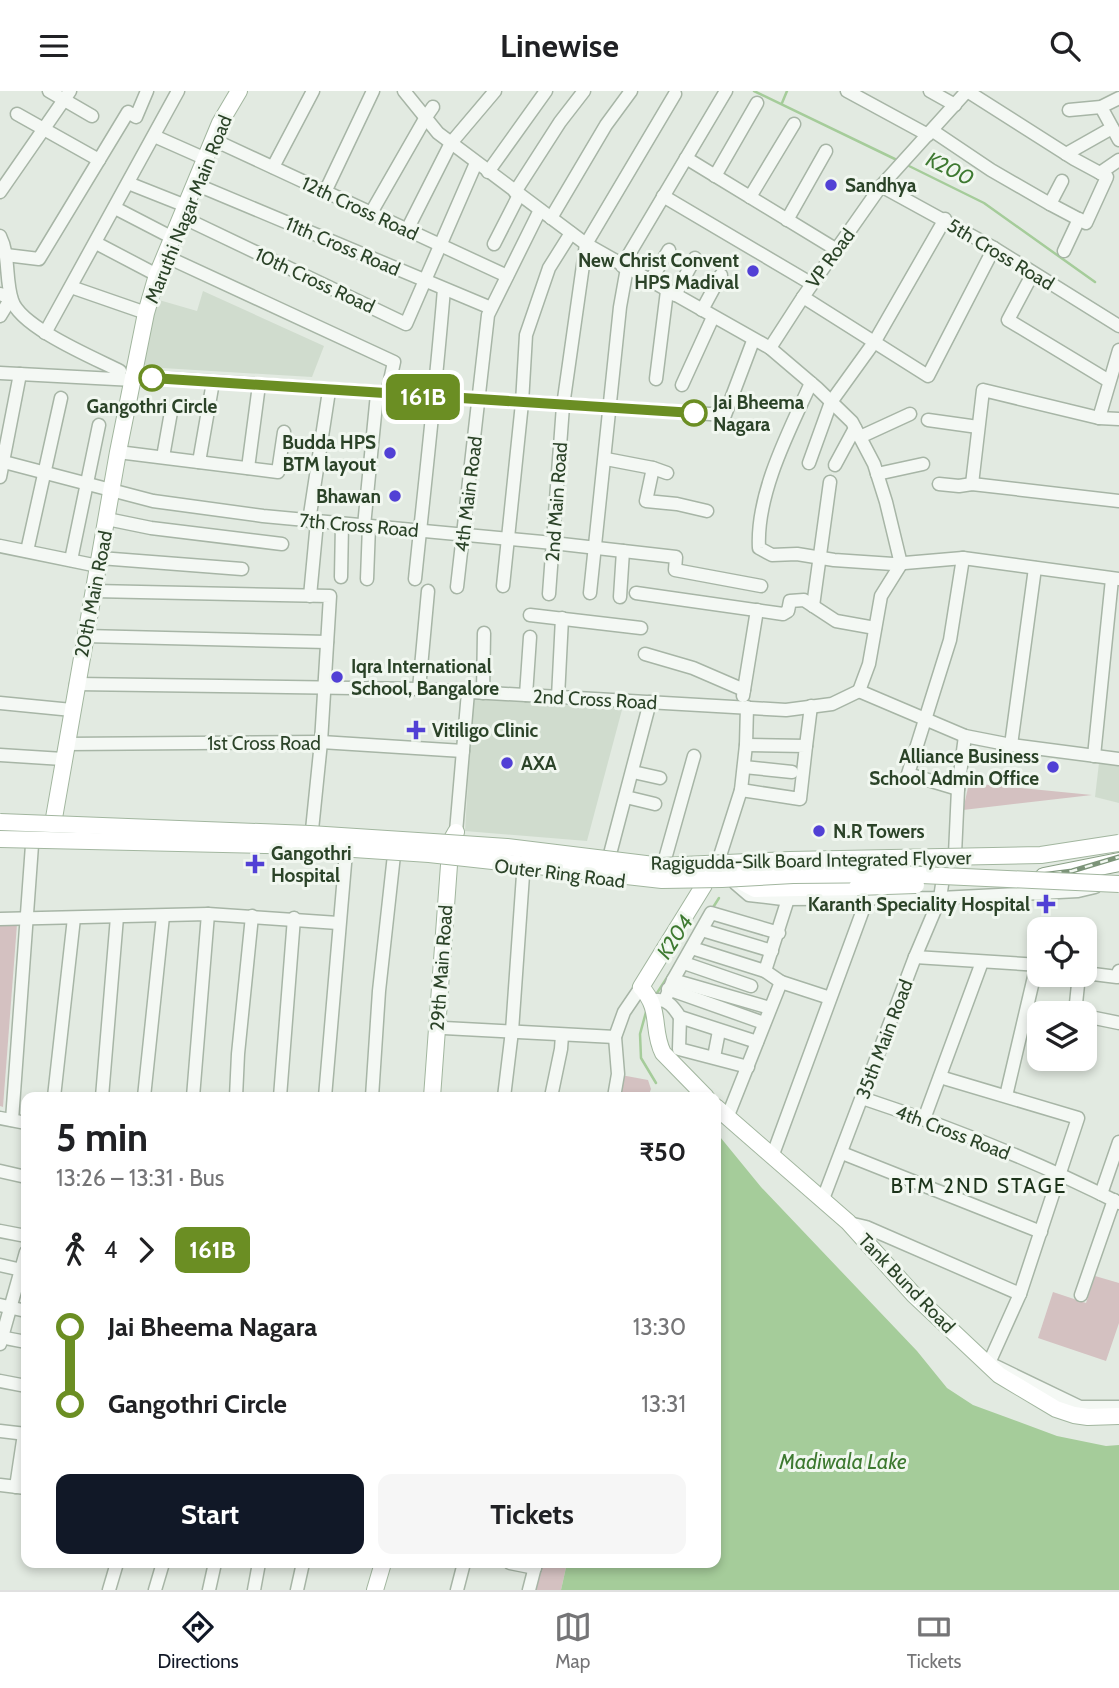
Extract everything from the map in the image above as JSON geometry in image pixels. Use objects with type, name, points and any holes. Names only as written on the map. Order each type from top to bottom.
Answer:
[{"type":"highway","name":"Outer Ring Road","points":[[0,820],[54,818],[455,837],[665,859],[1033,852],[1119,838]]},
{"type":"highway","name":"Outer Ring Road","points":[[0,845],[160,846],[346,852],[453,860],[666,885],[739,883],[864,888],[943,878],[1054,876],[1119,862]]},
{"type":"highway","points":[[1078,891],[1092,868]]},
{"type":"main road","name":"Maruthi Nagar Main Road","points":[[133,375],[157,275],[214,140],[239,91]]},
{"type":"main road","name":"20th Main Road","points":[[54,818],[133,375]]},
{"type":"main road","name":"Ragigudda-Silk Board Integrated Flyover","points":[[0,820],[310,834],[507,847],[662,866],[790,860],[1041,856],[1119,843]]},
{"type":"main road","name":"29th Main Road","points":[[432,1092],[455,837]]},
{"type":"main road","points":[[0,839],[309,846],[429,854],[662,880],[793,875],[977,876],[1119,883]]},
{"type":"main road","name":"29th Main Road","points":[[440,1092],[453,860]]},
{"type":"main road","points":[[864,888],[925,884],[977,876]]},
{"type":"main road","points":[[701,1092],[659,1046],[665,993],[641,987],[704,885]]},
{"type":"main road","name":"Tank Bund Road","points":[[721,1113],[848,1222],[914,1295],[999,1375],[1056,1409],[1088,1417],[1119,1416]]},
{"type":"main road","points":[[374,1590],[381,1568]]},
{"type":"main road","points":[[386,1590],[392,1568]]},
{"type":"street","points":[[49,91],[67,96],[92,116]]},
{"type":"street","points":[[6,255],[39,259],[128,112],[136,117],[147,91]]},
{"type":"street","points":[[45,333],[178,91]]},
{"type":"street","points":[[273,167],[313,91]]},
{"type":"street","points":[[325,191],[373,91]]},
{"type":"street","points":[[404,91],[430,112],[438,133],[476,163],[586,244],[753,341],[770,348],[831,402],[858,432],[877,474],[901,564],[881,596],[869,664],[859,691],[965,736],[1011,745],[1119,759]]},
{"type":"street","points":[[407,230],[452,143],[495,91]]},
{"type":"street","points":[[488,172],[546,91]]},
{"type":"street","points":[[494,244],[517,193],[560,122],[584,91]]},
{"type":"street","name":"4th Main Road","points":[[457,584],[488,315],[507,276],[545,214],[631,91]]},
{"type":"street","points":[[590,593],[624,267],[726,91]]},
{"type":"street","points":[[847,91],[931,133],[1086,223],[1107,177],[967,91]]},
{"type":"street","points":[[930,91],[955,105]]},
{"type":"street","name":"VP Road","points":[[770,348],[881,186],[967,91]]},
{"type":"street","points":[[586,244],[675,94]]},
{"type":"street","points":[[0,192],[67,96]]},
{"type":"street","points":[[1069,110],[1101,107],[1119,98]]},
{"type":"street","points":[[715,176],[757,103]]},
{"type":"street","points":[[1101,107],[1119,140]]},
{"type":"street","points":[[371,213],[430,112]]},
{"type":"street","points":[[17,114],[99,160]]},
{"type":"street","points":[[750,197],[794,124]]},
{"type":"street","points":[[1066,154],[1112,128]]},
{"type":"street","points":[[154,136],[206,159]]},
{"type":"street","name":"12th Cross Road","points":[[214,140],[507,276]]},
{"type":"street","points":[[787,220],[827,151]]},
{"type":"street","points":[[686,158],[837,250]]},
{"type":"street","points":[[1100,173],[1119,160]]},
{"type":"street","points":[[425,280],[476,163]]},
{"type":"street","points":[[1050,204],[1062,181]]},
{"type":"street","points":[[128,183],[184,211]]},
{"type":"street","name":"11th Cross Road","points":[[195,184],[491,308]]},
{"type":"street","name":"5th Cross Road","points":[[881,186],[945,219],[1119,326]]},
{"type":"street","points":[[663,196],[812,284]]},
{"type":"street","points":[[115,208],[173,238]]},
{"type":"street","name":"10th Cross Road","points":[[184,211],[406,324],[425,280]]},
{"type":"street","points":[[809,463],[831,402],[875,341],[945,219]]},
{"type":"street","points":[[1064,251],[1079,219]]},
{"type":"street","points":[[503,586],[522,403],[526,335],[549,268],[571,233]]},
{"type":"street","points":[[0,236],[6,255],[5,296],[0,316]]},
{"type":"street","points":[[96,243],[157,275]]},
{"type":"street","name":"2nd Main Road","points":[[549,594],[564,406],[586,244]]},
{"type":"street","points":[[803,297],[928,376],[994,248]]},
{"type":"street","points":[[650,281],[669,250]]},
{"type":"street","points":[[165,256],[394,362],[382,394],[367,526],[367,579]]},
{"type":"street","points":[[656,379],[671,293],[695,258]]},
{"type":"street","points":[[1033,273],[1008,320],[1109,380]]},
{"type":"street","points":[[682,386],[721,275]]},
{"type":"street","points":[[71,287],[146,313]]},
{"type":"street","points":[[415,579],[444,289]]},
{"type":"street","points":[[5,296],[21,317],[45,333],[133,375]]},
{"type":"street","points":[[0,365],[329,391],[725,415],[753,341]]},
{"type":"street","points":[[1099,418],[1119,350]]},
{"type":"street","points":[[0,373],[133,375]]},
{"type":"street","points":[[0,477],[20,374]]},
{"type":"street","points":[[199,461],[213,382]]},
{"type":"street","points":[[811,383],[789,431],[767,491],[759,535],[760,548],[772,555],[797,554],[901,564],[963,558],[1115,579],[1094,756]]},
{"type":"street","points":[[248,468],[259,385]]},
{"type":"street","points":[[972,484],[983,390],[1099,418],[1119,419]]},
{"type":"street","points":[[310,596],[313,521],[329,391]]},
{"type":"street","points":[[27,551],[61,398]]},
{"type":"street","points":[[163,457],[171,412]]},
{"type":"street","points":[[835,465],[858,432],[910,414]]},
{"type":"street","points":[[928,420],[978,427]]},
{"type":"street","points":[[71,561],[99,425]]},
{"type":"street","points":[[118,452],[278,472],[284,432]]},
{"type":"street","points":[[606,459],[667,473]]},
{"type":"street","name":"7th Cross Road","points":[[4,462],[153,501],[313,521],[508,538],[676,557],[675,570],[761,586]]},
{"type":"street","points":[[877,474],[922,464]]},
{"type":"street","points":[[653,468],[646,501],[677,504],[706,511]]},
{"type":"street","points":[[813,606],[830,482]]},
{"type":"street","points":[[939,484],[972,484],[1119,501]]},
{"type":"street","points":[[107,519],[151,528],[282,544]]},
{"type":"street","points":[[341,577],[342,524]]},
{"type":"street","points":[[0,546],[71,561],[242,569]]},
{"type":"street","points":[[620,597],[623,551]]},
{"type":"street","points":[[958,789],[908,774],[950,640],[963,558]]},
{"type":"street","points":[[1011,745],[1035,568]]},
{"type":"street","points":[[94,591],[330,596],[321,742],[312,830]]},
{"type":"street","points":[[419,689],[428,591]]},
{"type":"street","points":[[636,593],[786,613],[793,600],[804,600],[836,621],[875,628]]},
{"type":"street","points":[[719,859],[741,790],[746,745],[744,690],[757,610]]},
{"type":"street","points":[[530,615],[640,628]]},
{"type":"street","points":[[558,697],[562,618]]},
{"type":"street","points":[[483,693],[484,633]]},
{"type":"street","points":[[85,636],[327,642]]},
{"type":"street","points":[[526,695],[530,637]]},
{"type":"street","points":[[645,654],[693,668],[744,690]]},
{"type":"street","name":"2nd Cross Road","points":[[76,684],[419,689],[786,709],[832,703],[859,691]]},
{"type":"street","name":"29th Main Road","points":[[455,837],[468,692]]},
{"type":"street","points":[[610,854],[650,702]]},
{"type":"street","points":[[0,703],[72,710]]},
{"type":"street","points":[[741,790],[800,799],[811,706]]},
{"type":"street","points":[[955,854],[958,789],[965,736]]},
{"type":"street","name":"1st Cross Road","points":[[0,755],[321,742],[463,751]]},
{"type":"street","points":[[746,745],[806,746]]},
{"type":"street","points":[[665,859],[694,756]]},
{"type":"street","points":[[744,767],[792,772]]},
{"type":"street","points":[[633,772],[660,778]]},
{"type":"street","points":[[626,797],[655,804]]},
{"type":"street","points":[[6,1119],[32,845]]},
{"type":"street","points":[[325,1092],[346,852]]},
{"type":"street","points":[[372,1092],[379,991],[394,855]]},
{"type":"street","points":[[505,1092],[512,1031],[523,875]]},
{"type":"street","name":"35th Main Road","points":[[823,1199],[940,898],[943,878]]},
{"type":"street","points":[[739,883],[749,895],[788,899],[864,888],[940,898],[1078,891],[1119,883]]},
{"type":"street","points":[[772,1157],[830,998],[864,888]]},
{"type":"street","points":[[765,971],[788,899]]},
{"type":"street","points":[[665,993],[711,913],[779,933]]},
{"type":"street","points":[[0,919],[208,914],[338,923]]},
{"type":"street","points":[[193,1092],[208,914]]},
{"type":"street","points":[[145,1092],[163,916]]},
{"type":"street","points":[[236,1092],[252,916]]},
{"type":"street","points":[[102,1092],[117,917]]},
{"type":"street","points":[[55,1092],[74,918]]},
{"type":"street","points":[[280,1092],[294,918]]},
{"type":"street","points":[[702,930],[772,951]]},
{"type":"street","points":[[692,949],[765,971],[781,982],[830,998]]},
{"type":"street","points":[[915,957],[1027,964]]},
{"type":"street","points":[[924,1119],[982,962]]},
{"type":"street","points":[[684,963],[751,986]]},
{"type":"street","points":[[1097,974],[1117,977],[1119,971]]},
{"type":"street","points":[[721,1113],[748,1067],[781,982]]},
{"type":"street","points":[[615,1092],[618,1074],[615,1037],[624,1012],[641,987]]},
{"type":"street","points":[[1006,1097],[1032,987]]},
{"type":"street","points":[[665,993],[771,1008]]},
{"type":"street","points":[[665,993],[680,1017],[679,1049],[748,1067]]},
{"type":"street","points":[[665,993],[764,1023]]},
{"type":"street","points":[[680,1017],[757,1042]]},
{"type":"street","points":[[1097,1018],[1119,1023]]},
{"type":"street","points":[[444,1028],[615,1037]]},
{"type":"street","points":[[714,1057],[719,1031]]},
{"type":"street","points":[[552,1092],[562,1035]]},
{"type":"street","points":[[940,1077],[1078,1118],[1020,1294],[989,1363],[1080,1406],[1119,1407]]},
{"type":"street","name":"4th Cross Road","points":[[862,1098],[924,1119],[1060,1173],[1116,1201]]},
{"type":"street","points":[[1101,1194],[1119,1142]]},
{"type":"street","points":[[842,1153],[1041,1232]]},
{"type":"street","points":[[0,1171],[21,1176]]},
{"type":"street","points":[[1081,1295],[1116,1201]]},
{"type":"street","points":[[848,1222],[866,1227],[1020,1294]]},
{"type":"street","points":[[0,1231],[21,1235]]},
{"type":"street","points":[[0,1265],[21,1269]]},
{"type":"street","points":[[21,1276],[6,1306],[1,1339],[21,1341]]},
{"type":"street","points":[[0,1381],[21,1384]]},
{"type":"street","points":[[0,1431],[21,1434]]},
{"type":"street","points":[[0,1485],[21,1487]]},
{"type":"street","points":[[109,1590],[116,1568]]},
{"type":"street","points":[[155,1590],[162,1568]]},
{"type":"street","points":[[209,1590],[214,1568]]},
{"type":"street","points":[[254,1590],[258,1568]]},
{"type":"street","points":[[297,1590],[302,1568]]},
{"type":"street","points":[[457,1590],[463,1568]]},
{"type":"street","points":[[529,1590],[535,1568]]},
{"type":"shaded area","points":[[203,291],[324,346],[312,377],[146,367],[139,364],[159,300],[197,311]]},
{"type":"shaded area","points":[[473,698],[623,706],[587,841],[465,831]]},
{"type":"shaded area","points":[[1099,763],[1119,766],[1119,803],[1095,797]]},
{"type":"shaded area","points":[[969,783],[1092,795],[963,810]]},
{"type":"shaded area","points":[[0,923],[17,924],[3,1107],[0,1106]]},
{"type":"shaded area","points":[[621,1075],[648,1080],[651,1089],[650,1092],[619,1092]]},
{"type":"shaded area","points":[[1095,1276],[1119,1283],[1119,1323],[1106,1361],[1038,1338],[1053,1292],[1086,1303]]},
{"type":"shaded area","points":[[541,1568],[566,1568],[561,1590],[534,1590]]},
{"type":"water","name":"Madiwala Lake","points":[[721,1138],[761,1187],[917,1351],[947,1388],[973,1405],[1057,1436],[1106,1446],[1119,1445],[1119,1590],[561,1590],[566,1568],[721,1568]]},
{"type":"waterway","name":"K200","points":[[754,91],[899,161]]},
{"type":"waterway","points":[[782,103],[787,91]]},
{"type":"waterway","name":"K200","points":[[905,164],[984,203],[1095,282]]},
{"type":"waterway","name":"K204","points":[[712,909],[719,898]]},
{"type":"waterway","name":"K204","points":[[657,993],[672,970]]},
{"type":"waterway","name":"K204","points":[[646,1012],[640,1034],[641,1058],[656,1083]]},
{"type":"railway","points":[[0,834],[308,842],[430,850],[663,876],[909,869],[1025,877],[1072,871],[1119,857]]},
{"type":"bus line","name":"161B","points":[[152,378],[694,413]]},
{"type":"place","name":"Sandhya","points":[[831,185]]},
{"type":"place","name":"New Christ Convent HPS Madival","points":[[753,271]]},
{"type":"place","name":"Gangothri Circle","points":[[152,378]]},
{"type":"place","name":"Jai Bheema Nagara","points":[[694,413]]},
{"type":"place","name":"Budda HPS BTM layout","points":[[390,453]]},
{"type":"place","name":"Bhawan","points":[[395,496]]},
{"type":"place","name":"Iqra International School, Bangalore","points":[[337,677]]},
{"type":"place","name":"Vitiligo Clinic","points":[[416,730]]},
{"type":"place","name":"AXA","points":[[507,763]]},
{"type":"place","name":"Alliance Business School Admin Office","points":[[1053,767]]},
{"type":"place","name":"N.R Towers","points":[[819,831]]},
{"type":"place","name":"Gangothri Hospital","points":[[255,864]]},
{"type":"place","name":"Karanth Speciality Hospital","points":[[1046,904]]},
{"type":"district","name":"BTM 2ND STAGE","points":[[979,1186]]}]
